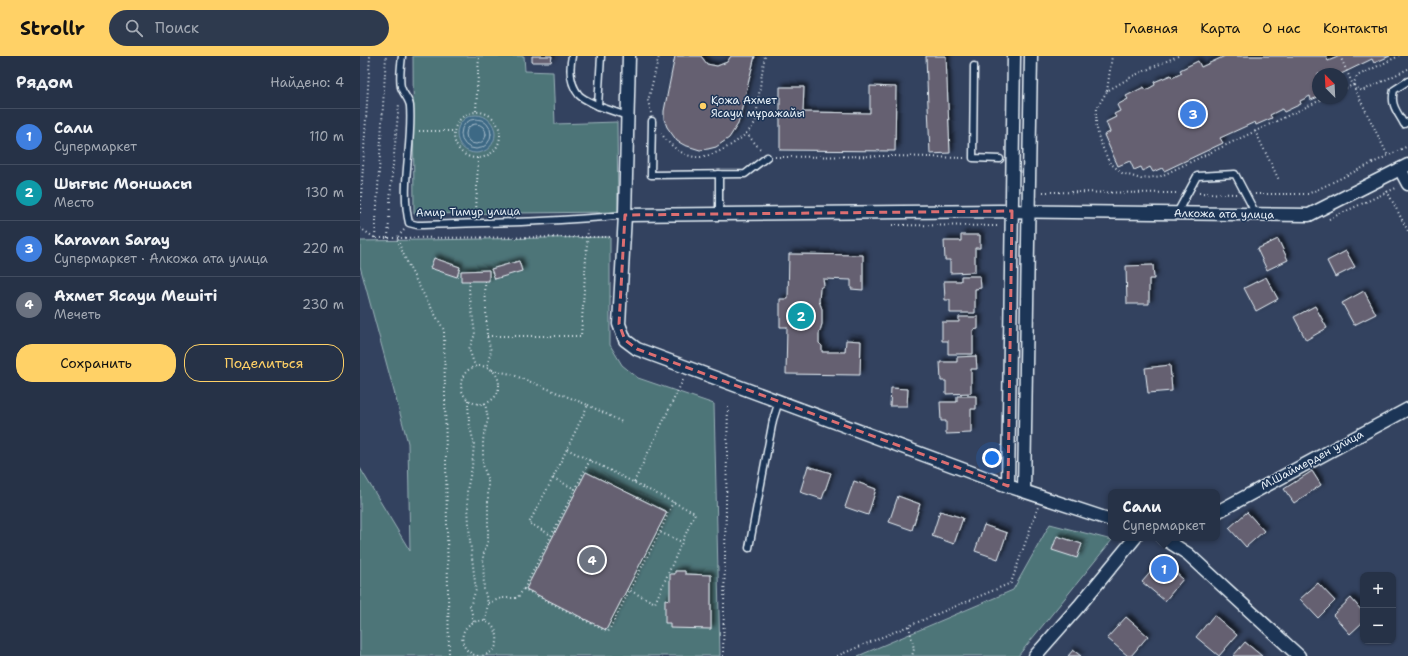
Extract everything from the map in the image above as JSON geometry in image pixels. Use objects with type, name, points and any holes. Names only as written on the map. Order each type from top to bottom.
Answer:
[{"type":"street","points":[[629,56],[625,215],[619,324],[625,340],[637,349],[1008,486],[1024,490],[1108,519]]},
{"type":"street","points":[[1008,486],[1014,56]]},
{"type":"street","points":[[1024,490],[1032,56]]},
{"type":"street","points":[[1404,167],[1408,184]]},
{"type":"street","name":"Алкожа ата улица","points":[[625,215],[1012,211],[1309,215],[1381,180],[1404,167]]},
{"type":"street","name":"М.Шаймерден улица","points":[[1220,510],[1408,409]]},
{"type":"street","points":[[1035,656],[1079,606],[1133,541]]},
{"type":"street","points":[[1170,541],[1188,554],[1299,656]]},
{"type":"lane","name":"Амир Тимур улица","points":[[402,56],[401,87],[410,104],[410,131],[406,191],[406,210],[409,223],[417,225],[589,219],[625,215]]},
{"type":"lane","points":[[572,56],[570,64],[571,81],[580,96],[598,106],[627,116]]},
{"type":"lane","points":[[598,106],[601,56]]},
{"type":"lane","points":[[974,66],[973,158],[1000,159]]},
{"type":"lane","points":[[1408,81],[1394,90],[1391,98],[1404,124],[1408,122]]},
{"type":"lane","points":[[652,121],[651,175],[745,174],[767,157]]},
{"type":"lane","points":[[719,174],[719,214]]},
{"type":"lane","points":[[1177,213],[1197,176],[1235,174],[1256,214]]},
{"type":"lane","points":[[748,548],[779,401]]},
{"type":"path","points":[[360,213],[370,56]]},
{"type":"path","points":[[375,238],[386,56]]},
{"type":"path","points":[[476,111],[479,56]]},
{"type":"path","points":[[659,56],[648,101],[652,121],[667,142],[680,151],[696,157],[727,149],[746,133],[756,121],[765,56]]},
{"type":"path","points":[[1112,56],[1107,91],[1097,108],[1096,123],[1099,139],[1110,162],[1122,173],[1141,179],[1161,176],[1312,104]]},
{"type":"path","points":[[1107,91],[1133,76],[1178,56]]},
{"type":"path","points":[[1340,56],[1388,156]]},
{"type":"path","points":[[1348,87],[1353,85],[1357,76],[1398,56]]},
{"type":"path","points":[[1353,85],[1362,91],[1408,68]]},
{"type":"path","points":[[388,238],[391,185],[401,87]]},
{"type":"path","points":[[476,111],[490,115],[496,120],[501,134],[500,141],[496,148],[485,157],[478,158],[470,157],[460,150],[454,139],[454,131],[456,123],[461,117],[476,111]]},
{"type":"path","points":[[410,131],[454,131]]},
{"type":"path","points":[[1255,131],[1279,180]]},
{"type":"path","points":[[746,133],[767,157],[894,156],[973,158]]},
{"type":"path","points":[[1043,192],[1308,194],[1408,146]]},
{"type":"path","points":[[477,223],[478,158]]},
{"type":"path","points":[[1372,164],[1408,231]]},
{"type":"path","points":[[487,336],[581,336],[589,219]]},
{"type":"path","points":[[397,238],[409,223]]},
{"type":"path","points":[[360,228],[375,238],[613,237]]},
{"type":"path","points":[[397,238],[418,286],[444,330],[449,656]]},
{"type":"path","points":[[470,281],[469,290],[475,334],[469,349],[475,366]]},
{"type":"path","points":[[486,281],[487,336],[491,351],[487,367]]},
{"type":"path","points":[[475,366],[487,367],[496,374],[499,386],[495,397],[485,403],[473,403],[468,400],[461,390],[462,378],[470,368],[475,366]]},
{"type":"path","points":[[634,482],[689,368]]},
{"type":"path","points":[[492,370],[511,374],[622,422]]},
{"type":"path","points":[[468,400],[469,422],[474,444],[468,490],[470,541],[476,590],[470,606],[474,622]]},
{"type":"path","points":[[485,403],[488,419],[483,440],[482,465],[488,481],[488,540],[483,556],[484,589],[488,603],[485,622]]},
{"type":"path","points":[[722,656],[728,404]]},
{"type":"path","points":[[551,535],[529,523],[588,406]]},
{"type":"path","points":[[567,449],[695,513],[655,603],[629,590]]},
{"type":"path","points":[[488,603],[502,598],[517,598],[524,589],[590,460]]},
{"type":"path","points":[[553,478],[575,490]]},
{"type":"path","points":[[837,656],[1011,583],[1042,497]]},
{"type":"path","points":[[524,589],[608,632],[673,502]]},
{"type":"path","points":[[658,531],[682,542]]},
{"type":"path","points":[[474,622],[485,622],[494,628],[498,638],[494,649],[490,653],[480,656],[469,654],[463,644],[463,633],[469,624],[474,622]]},
{"type":"path","points":[[909,626],[914,649],[912,656]]},
{"type":"highlighted area","points":[[1012,211],[1008,486],[637,349],[625,340],[619,324],[625,215]]},
{"type":"green space","points":[[413,56],[524,56],[525,71],[553,72],[555,124],[617,122],[618,212],[414,214]]},
{"type":"green space","points":[[610,237],[610,345],[622,365],[638,378],[714,404],[720,656],[360,656],[360,468],[410,551],[408,443],[360,266],[360,241]]},
{"type":"green space","points":[[1050,524],[1111,541],[1018,656],[858,656],[1013,590]]},
{"type":"water","points":[[476,115],[486,118],[492,124],[495,134],[492,144],[486,150],[476,153],[466,150],[460,144],[457,134],[460,124],[466,118]]},
{"type":"building","points":[[532,56],[552,56],[551,62],[532,62]]},
{"type":"building","name":"Қожа Ахмет Ясауи мұражайы","points":[[675,56],[701,56],[707,64],[717,66],[727,62],[731,56],[755,56],[738,124],[729,138],[716,147],[700,150],[684,145],[677,141],[667,127],[664,119],[664,111]]},
{"type":"building","points":[[926,56],[946,56],[950,153],[930,154]]},
{"type":"building","points":[[1225,56],[1326,56],[1328,61],[1340,56],[1390,56],[1374,63],[1372,59],[1348,71],[1348,68],[1312,68],[1312,100],[1310,96],[1300,101],[1301,104],[1284,112],[1282,109],[1270,115],[1272,118],[1256,125],[1255,122],[1220,138],[1223,143],[1164,171],[1162,168],[1153,172],[1150,167],[1143,171],[1141,167],[1134,170],[1130,161],[1118,166],[1104,135],[1110,132],[1106,122],[1116,117],[1114,114],[1120,111],[1117,105],[1128,99],[1126,96],[1144,87],[1146,90],[1155,85],[1154,82],[1171,75],[1172,78],[1182,73],[1180,70],[1198,61],[1201,67]]},
{"type":"building","points":[[870,86],[896,87],[895,151],[780,150],[780,87],[804,87],[803,112],[870,113]]},
{"type":"building","points":[[961,235],[980,235],[980,248],[975,248],[975,272],[950,273],[950,260],[945,260],[944,241],[961,241]]},
{"type":"building","points":[[1278,239],[1288,260],[1267,270],[1257,249]]},
{"type":"building","points":[[1346,251],[1355,267],[1335,277],[1327,261]]},
{"type":"building","points":[[789,254],[863,255],[863,290],[851,289],[851,280],[823,279],[824,285],[820,288],[819,301],[822,309],[822,324],[819,334],[819,343],[822,346],[822,352],[845,352],[846,340],[861,341],[860,375],[786,374],[787,327],[780,327],[780,299],[788,299]]},
{"type":"building","points":[[434,258],[460,267],[457,277],[430,268]]},
{"type":"building","points":[[519,261],[522,271],[495,279],[491,269]]},
{"type":"building","points":[[1153,265],[1154,279],[1149,279],[1149,304],[1127,304],[1126,266]]},
{"type":"building","points":[[489,270],[489,281],[461,281],[461,271]]},
{"type":"building","points":[[961,276],[980,276],[981,288],[975,289],[975,313],[950,313],[950,300],[945,300],[944,281],[961,281]]},
{"type":"building","points":[[1266,277],[1278,299],[1256,311],[1244,288]]},
{"type":"building","points":[[1364,291],[1376,314],[1354,325],[1342,303]]},
{"type":"building","points":[[1315,306],[1327,328],[1306,340],[1294,317]]},
{"type":"building","points":[[959,317],[978,317],[978,329],[973,330],[973,354],[948,354],[948,341],[942,341],[942,322],[959,322]]},
{"type":"building","points":[[976,356],[977,369],[971,369],[971,393],[946,394],[946,381],[941,381],[940,362],[957,362],[957,357]]},
{"type":"building","points":[[1170,365],[1172,391],[1148,393],[1145,368]]},
{"type":"building","points":[[891,388],[908,389],[907,406],[890,406]]},
{"type":"building","points":[[957,396],[976,396],[976,409],[971,409],[971,433],[946,434],[946,421],[941,421],[940,402],[957,402]]},
{"type":"building","points":[[808,466],[831,473],[822,499],[800,492]]},
{"type":"building","points":[[1312,471],[1321,485],[1294,503],[1284,489]]},
{"type":"building","points":[[586,472],[667,512],[606,630],[526,589]]},
{"type":"building","points":[[854,481],[876,489],[868,515],[845,507]]},
{"type":"building","points":[[898,496],[920,504],[912,530],[889,522]]},
{"type":"building","points":[[940,511],[963,518],[954,544],[932,536]]},
{"type":"building","points":[[1247,512],[1264,531],[1246,547],[1229,528]]},
{"type":"building","points":[[984,525],[1007,533],[998,559],[975,551]]},
{"type":"building","points":[[1057,536],[1082,544],[1077,558],[1052,550]]},
{"type":"building","points":[[1161,560],[1183,579],[1165,601],[1142,582]]},
{"type":"building","points":[[675,571],[685,571],[685,574],[711,575],[711,629],[670,628],[670,623],[665,623],[665,599],[670,600],[670,574],[675,574]]},
{"type":"building","points":[[1318,583],[1335,601],[1318,618],[1300,599]]},
{"type":"building","points":[[1351,598],[1360,608],[1360,625],[1350,634],[1333,615]]},
{"type":"building","points":[[1214,615],[1237,635],[1219,656],[1196,637]]},
{"type":"building","points":[[1126,617],[1148,636],[1131,656],[1128,656],[1107,638]]},
{"type":"building","points":[[1245,642],[1262,656],[1233,656]]},
{"type":"building","points":[[1073,650],[1081,656],[1068,656]]},
{"type":"place","name":"Қожа Ахмет Ясауи мұражайы","points":[[703,106]]},
{"type":"place","name":"Karavan Saray","points":[[1193,114]]},
{"type":"place","name":"Шығыс Моншасы","points":[[801,316]]},
{"type":"place","name":"Ахмет Ясауи Мешіті","points":[[592,560]]},
{"type":"place","name":"Сали","points":[[1164,569]]}]
